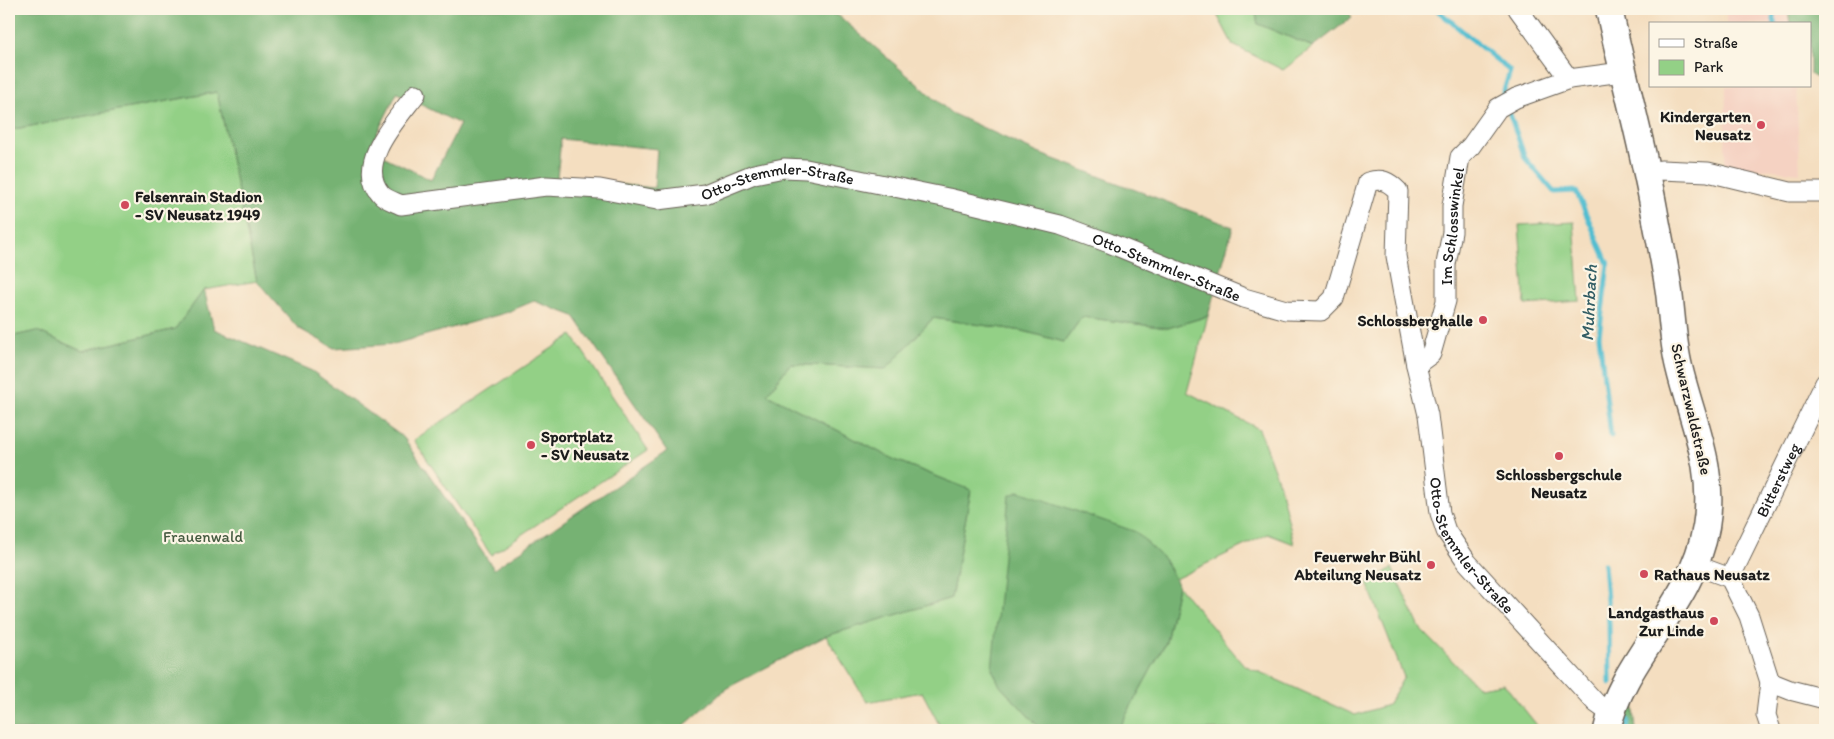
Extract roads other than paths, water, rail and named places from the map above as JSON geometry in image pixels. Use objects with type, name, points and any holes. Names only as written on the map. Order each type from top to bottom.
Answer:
[{"type":"main road","name":"Schwarzwaldstraße","points":[[1608,722],[1622,688],[1680,597],[1695,565],[1706,527],[1709,480],[1696,421],[1679,366],[1668,280],[1648,174],[1622,72],[1609,9]]},
{"type":"street","points":[[1518,9],[1569,80]]},
{"type":"street","name":"Im Schlosswinkel","points":[[1416,365],[1431,354],[1446,301],[1446,264],[1452,232],[1452,206],[1460,156],[1471,146],[1498,108],[1516,98],[1569,80],[1622,72]]},
{"type":"street","name":"Otto-Stemmler-Straße","points":[[416,94],[395,121],[371,163],[371,179],[382,195],[401,205],[546,186],[600,189],[657,200],[705,194],[754,174],[784,168],[806,169],[948,198],[1060,225],[1109,242],[1244,298],[1286,310],[1321,311],[1334,298],[1368,182],[1380,179],[1391,184],[1398,191],[1396,256],[1416,365],[1428,416],[1440,513],[1452,544],[1596,703],[1608,722]]},
{"type":"street","points":[[1648,174],[1661,170],[1708,172],[1790,192],[1825,192]]},
{"type":"street","name":"Bitterstweg","points":[[1730,578],[1825,383]]},
{"type":"street","points":[[1695,565],[1730,578],[1749,616],[1770,682],[1766,714],[1770,730]]},
{"type":"street","points":[[1770,682],[1790,690],[1825,699]]},
{"type":"waterway","name":"Muhrbach","points":[[1436,9],[1510,71],[1503,94],[1525,158],[1554,192],[1576,191],[1608,264],[1599,336],[1611,436]]},
{"type":"waterway","points":[[1772,9],[1775,22]]},
{"type":"waterway","name":"Muhrbach","points":[[1604,565],[1609,623],[1610,683]]},
{"type":"waterway","name":"Muhrbach","points":[[1627,730],[1628,720]]},
{"type":"place","name":"Kindergarten Neusatz","points":[[1761,125]]},
{"type":"place","name":"Felsenrain Stadion - SV Neusatz 1949","points":[[125,205]]},
{"type":"place","name":"Schlossberghalle","points":[[1483,320]]},
{"type":"place","name":"Sportplatz - SV Neusatz","points":[[531,445]]},
{"type":"place","name":"Schlossbergschule Neusatz","points":[[1559,456]]},
{"type":"place","name":"Feuerwehr Bühl Abteilung Neusatz","points":[[1431,565]]},
{"type":"place","name":"Rathaus Neusatz","points":[[1644,574]]},
{"type":"place","name":"Landgasthaus Zur Linde","points":[[1714,621]]},
{"type":"park label","name":"Frauenwald","points":[[203,536]]}]
